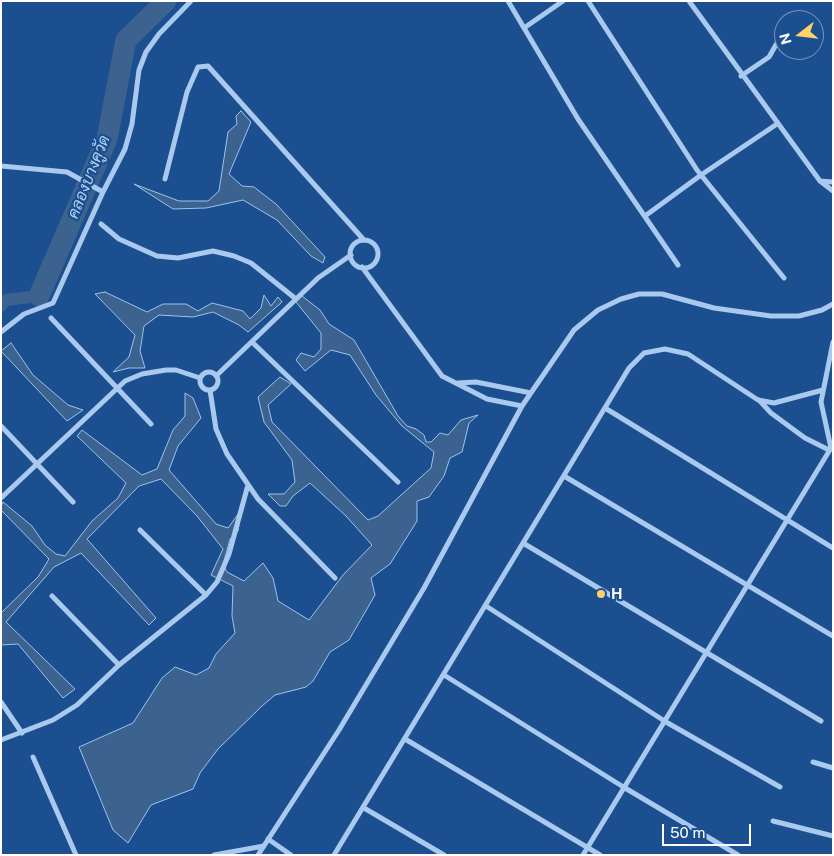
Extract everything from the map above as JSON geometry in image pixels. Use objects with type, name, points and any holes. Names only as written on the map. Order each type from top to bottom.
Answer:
[{"type":"street","points":[[1,332],[24,314],[53,303],[103,192],[125,149],[132,124],[139,70],[146,52],[159,34],[191,1]]},
{"type":"street","points":[[508,1],[578,119],[678,265]]},
{"type":"street","points":[[524,28],[563,1]]},
{"type":"street","points":[[588,1],[646,95],[701,175],[784,278]]},
{"type":"street","points":[[689,1],[741,76],[820,181],[833,191]]},
{"type":"street","points":[[741,76],[769,56],[774,48]]},
{"type":"street","points":[[165,179],[187,92],[198,67],[208,66],[364,240],[373,243],[378,255],[371,266],[362,268]]},
{"type":"street","points":[[645,216],[701,175],[777,124]]},
{"type":"street","points":[[1,166],[67,172],[103,192]]},
{"type":"street","points":[[820,181],[833,182]]},
{"type":"street","points":[[101,224],[120,239],[157,256],[178,258],[213,251],[234,256],[251,263],[283,286],[296,299]]},
{"type":"street","points":[[216,376],[318,278],[351,255],[356,243],[364,240]]},
{"type":"street","points":[[351,255],[354,263],[362,268],[442,376],[486,399],[522,406]]},
{"type":"street","points":[[261,851],[339,730],[424,588],[522,406],[574,330],[598,310],[621,299],[639,294],[662,294],[714,308],[771,316],[799,316],[822,310],[833,304]]},
{"type":"street","points":[[51,318],[151,424]]},
{"type":"street","points":[[252,342],[398,482]]},
{"type":"street","points":[[583,855],[666,722],[831,449],[821,402],[833,342]]},
{"type":"street","points":[[334,855],[629,368],[644,353],[665,349],[688,354],[758,400],[771,413],[805,438],[831,449]]},
{"type":"street","points":[[3,496],[125,381],[142,374],[166,370],[176,370],[200,378]]},
{"type":"street","points":[[210,390],[201,386],[200,378],[202,374],[209,372],[216,376]]},
{"type":"street","points":[[210,390],[217,384],[216,376]]},
{"type":"street","points":[[457,383],[476,382],[531,393]]},
{"type":"street","points":[[210,390],[216,429],[227,454],[258,499],[335,578]]},
{"type":"street","points":[[758,400],[774,403],[823,390]]},
{"type":"street","points":[[605,408],[833,548]]},
{"type":"street","points":[[1,426],[73,502]]},
{"type":"street","points":[[564,476],[833,636]]},
{"type":"street","points":[[1,740],[53,720],[77,705],[119,665],[206,595],[217,582],[229,554],[248,485]]},
{"type":"street","points":[[140,530],[206,595]]},
{"type":"street","points":[[523,543],[820,721]]},
{"type":"street","points":[[52,596],[119,665]]},
{"type":"street","points":[[486,606],[666,722],[780,787]]},
{"type":"street","points":[[444,675],[625,788],[738,855]]},
{"type":"street","points":[[1,702],[22,733]]},
{"type":"street","points":[[405,739],[600,855]]},
{"type":"street","points":[[34,757],[76,855]]},
{"type":"street","points":[[813,762],[833,768]]},
{"type":"street","points":[[364,808],[444,855]]},
{"type":"street","points":[[774,821],[833,836]]},
{"type":"street","points":[[268,840],[291,855]]},
{"type":"street","points":[[214,855],[261,851],[267,855]]},
{"type":"water","points":[[241,111],[251,122],[229,174],[242,186],[254,187],[276,204],[325,257],[323,263],[311,256],[277,220],[243,200],[206,208],[173,209],[134,184],[179,201],[208,201],[219,191],[228,132],[237,124],[236,116]]},
{"type":"water","points":[[105,292],[147,312],[163,304],[186,304],[198,311],[212,303],[243,311],[250,319],[261,308],[264,295],[271,306],[278,297],[282,302],[248,332],[239,325],[213,312],[193,317],[159,315],[144,326],[140,351],[145,368],[129,368],[113,372],[129,357],[135,335],[95,294]]},
{"type":"water","points":[[302,296],[320,310],[329,324],[354,340],[398,416],[407,426],[416,429],[424,435],[426,442],[431,442],[440,433],[448,435],[461,420],[478,415],[469,423],[462,452],[450,458],[444,476],[429,497],[417,501],[417,521],[390,564],[371,578],[375,595],[349,640],[330,652],[313,681],[306,687],[275,695],[262,706],[218,749],[200,773],[193,789],[151,805],[128,843],[113,830],[79,747],[133,723],[162,678],[175,667],[196,675],[209,668],[216,654],[235,633],[232,616],[233,586],[211,575],[223,549],[197,516],[161,479],[139,486],[87,539],[156,618],[149,625],[81,553],[54,567],[6,622],[75,689],[63,698],[18,644],[1,645],[1,613],[38,577],[49,559],[1,510],[1,506],[3,502],[32,526],[45,545],[56,554],[65,556],[92,521],[118,498],[126,483],[77,436],[82,430],[142,475],[157,469],[173,430],[185,416],[185,393],[193,398],[201,418],[178,446],[169,470],[216,524],[228,528],[241,510],[238,531],[230,539],[223,565],[227,572],[244,581],[263,563],[273,578],[278,601],[309,620],[343,575],[372,545],[346,516],[310,483],[293,496],[286,506],[280,506],[268,494],[284,494],[295,482],[292,460],[264,422],[258,397],[280,377],[291,384],[268,405],[272,422],[368,520],[378,516],[431,468],[434,452],[402,426],[376,395],[350,355],[331,350],[305,371],[296,360],[301,353],[314,357],[321,349],[321,333],[296,302]]},
{"type":"water","points":[[11,343],[33,375],[68,405],[83,410],[67,421],[1,351]]},
{"type":"waterway","name":"คลองบางคูวัด","points":[[39,296],[107,139],[126,40],[166,1]]},
{"type":"waterway","name":"คลองบางคูวัด","points":[[1,306],[6,300],[39,296]]},
{"type":"place","name":"H","points":[[601,594]]}]
